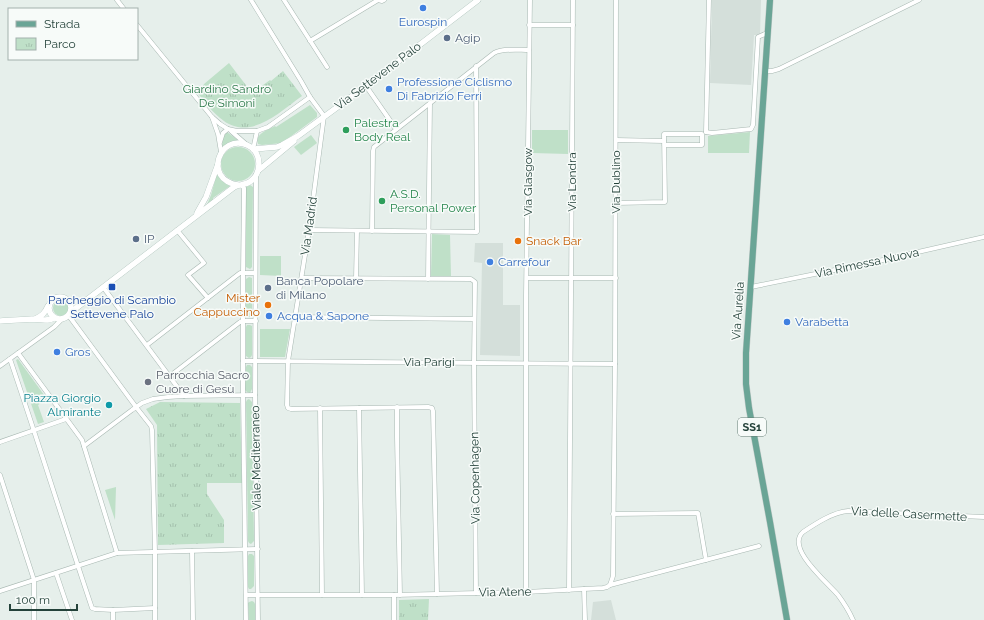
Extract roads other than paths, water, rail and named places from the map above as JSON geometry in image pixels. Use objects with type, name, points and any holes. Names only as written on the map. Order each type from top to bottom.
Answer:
[{"type":"main road","name":"Via Aurelia","points":[[770,0],[746,358],[746,384],[787,620]]},
{"type":"street","points":[[117,0],[123,8]]},
{"type":"street","points":[[251,0],[302,81],[310,97],[324,116]]},
{"type":"street","points":[[284,0],[326,67]]},
{"type":"street","points":[[310,41],[378,0],[384,0]]},
{"type":"street","name":"Via Settevene Palo","points":[[251,148],[277,147],[298,136],[366,86],[472,3],[478,0]]},
{"type":"street","name":"Via Glasgow","points":[[526,592],[530,0]]},
{"type":"street","name":"Via Londra","points":[[569,590],[573,0]]},
{"type":"street","name":"Via Dublino","points":[[610,584],[613,576],[614,514],[616,0]]},
{"type":"street","points":[[616,140],[702,146],[704,133],[709,0]]},
{"type":"street","points":[[765,71],[779,69],[919,0]]},
{"type":"street","points":[[529,25],[573,25]]},
{"type":"street","points":[[0,366],[18,353],[47,328],[66,318],[103,286],[194,217],[240,185],[248,182],[257,173],[259,159],[256,153],[212,117],[138,26]]},
{"type":"street","points":[[616,203],[665,202],[664,134],[712,133],[751,129],[758,37],[767,33]]},
{"type":"street","points":[[372,231],[373,151],[375,146],[496,51],[529,50]]},
{"type":"street","points":[[309,230],[477,232],[476,66]]},
{"type":"street","points":[[366,86],[396,129]]},
{"type":"street","points":[[228,129],[237,131],[257,131],[268,127],[310,97]]},
{"type":"street","points":[[302,278],[428,279],[430,103]]},
{"type":"street","name":"Via Madrid","points":[[320,408],[291,409],[288,407],[287,403],[288,361],[302,278],[324,116]]},
{"type":"street","points":[[212,117],[218,134],[221,152]]},
{"type":"street","points":[[220,143],[223,134],[228,129]]},
{"type":"street","points":[[251,148],[254,145],[257,131]]},
{"type":"street","name":"Via Settevene Palo","points":[[257,173],[298,136]]},
{"type":"street","points":[[194,217],[204,202],[221,152],[230,145],[236,143],[242,143],[251,148]]},
{"type":"street","points":[[218,164],[219,170],[226,181],[232,184],[240,185]]},
{"type":"street","name":"Viale Mediterraneo","points":[[257,173],[255,396],[258,620]]},
{"type":"street","name":"Viale Mediterraneo","points":[[240,185],[244,188],[243,396],[246,620]]},
{"type":"street","points":[[177,230],[204,263],[188,275],[208,298]]},
{"type":"street","points":[[356,279],[357,231]]},
{"type":"street","name":"Via Rimessa Nuova","points":[[751,288],[984,237]]},
{"type":"street","points":[[147,345],[240,273],[255,273]]},
{"type":"street","points":[[527,278],[616,278]]},
{"type":"street","name":"Via Copenhagen","points":[[428,279],[471,279],[475,284],[474,363],[476,593]]},
{"type":"street","points":[[103,286],[184,396]]},
{"type":"street","points":[[38,320],[52,300],[56,297],[84,302]]},
{"type":"street","points":[[68,300],[71,305],[70,314],[153,432],[155,620]]},
{"type":"street","points":[[49,305],[49,312],[54,318]]},
{"type":"street","points":[[295,317],[474,319]]},
{"type":"street","points":[[47,328],[54,318]]},
{"type":"street","points":[[0,321],[51,320],[54,318],[62,320]]},
{"type":"street","points":[[38,320],[47,328]]},
{"type":"street","points":[[170,376],[240,322],[256,320]]},
{"type":"street","points":[[18,353],[80,438],[84,446],[118,553]]},
{"type":"street","points":[[10,359],[92,608],[113,610],[155,608]]},
{"type":"street","name":"Via Parigi","points":[[244,361],[615,364]]},
{"type":"street","points":[[84,446],[136,407],[153,399],[184,396],[255,396]]},
{"type":"street","points":[[322,595],[320,408],[428,406],[432,408],[433,411],[437,594]]},
{"type":"street","points":[[397,407],[400,595]]},
{"type":"street","points":[[359,408],[362,595]]},
{"type":"street","points":[[0,442],[66,419]]},
{"type":"street","points":[[0,475],[34,580],[34,620]]},
{"type":"street","name":"Via delle Casermette","points":[[853,620],[842,600],[814,570],[803,554],[798,542],[803,532],[831,516],[848,511],[984,517]]},
{"type":"street","points":[[614,514],[698,513],[706,560]]},
{"type":"street","name":"Via Atene","points":[[246,595],[400,595],[526,592],[603,588],[610,584],[759,546]]},
{"type":"street","points":[[0,591],[118,553],[258,549]]},
{"type":"street","points":[[192,551],[193,620]]},
{"type":"street","points":[[56,573],[72,620]]},
{"type":"street","points":[[584,589],[585,620]]},
{"type":"street","points":[[394,595],[394,620]]},
{"type":"street","points":[[113,610],[114,620]]},
{"type":"place","name":"Eurospin","points":[[423,8]]},
{"type":"place","name":"Agip","points":[[447,38]]},
{"type":"place","name":"Professione Ciclismo Di Fabrizio Ferri","points":[[389,89]]},
{"type":"place","name":"Palestra Body Real","points":[[346,130]]},
{"type":"place","name":"A.S.D. Personal Power","points":[[382,201]]},
{"type":"place","name":"IP","points":[[136,239]]},
{"type":"place","name":"Snack Bar","points":[[518,241]]},
{"type":"place","name":"Carrefour","points":[[490,262]]},
{"type":"place","name":"Parcheggio di Scambio Settevene Palo","points":[[112,287]]},
{"type":"place","name":"Banca Popolare di Milano","points":[[268,288]]},
{"type":"place","name":"Mister Cappuccino","points":[[268,305]]},
{"type":"place","name":"Acqua & Sapone","points":[[269,316]]},
{"type":"place","name":"Varabetta","points":[[787,322]]},
{"type":"place","name":"Gros","points":[[57,352]]},
{"type":"place","name":"Parrocchia Sacro Cuore di Gesù","points":[[148,382]]},
{"type":"place","name":"Piazza Giorgio Almirante","points":[[109,405]]},
{"type":"park label","name":"Giardino Sandro De Simoni","points":[[227,96]]}]
